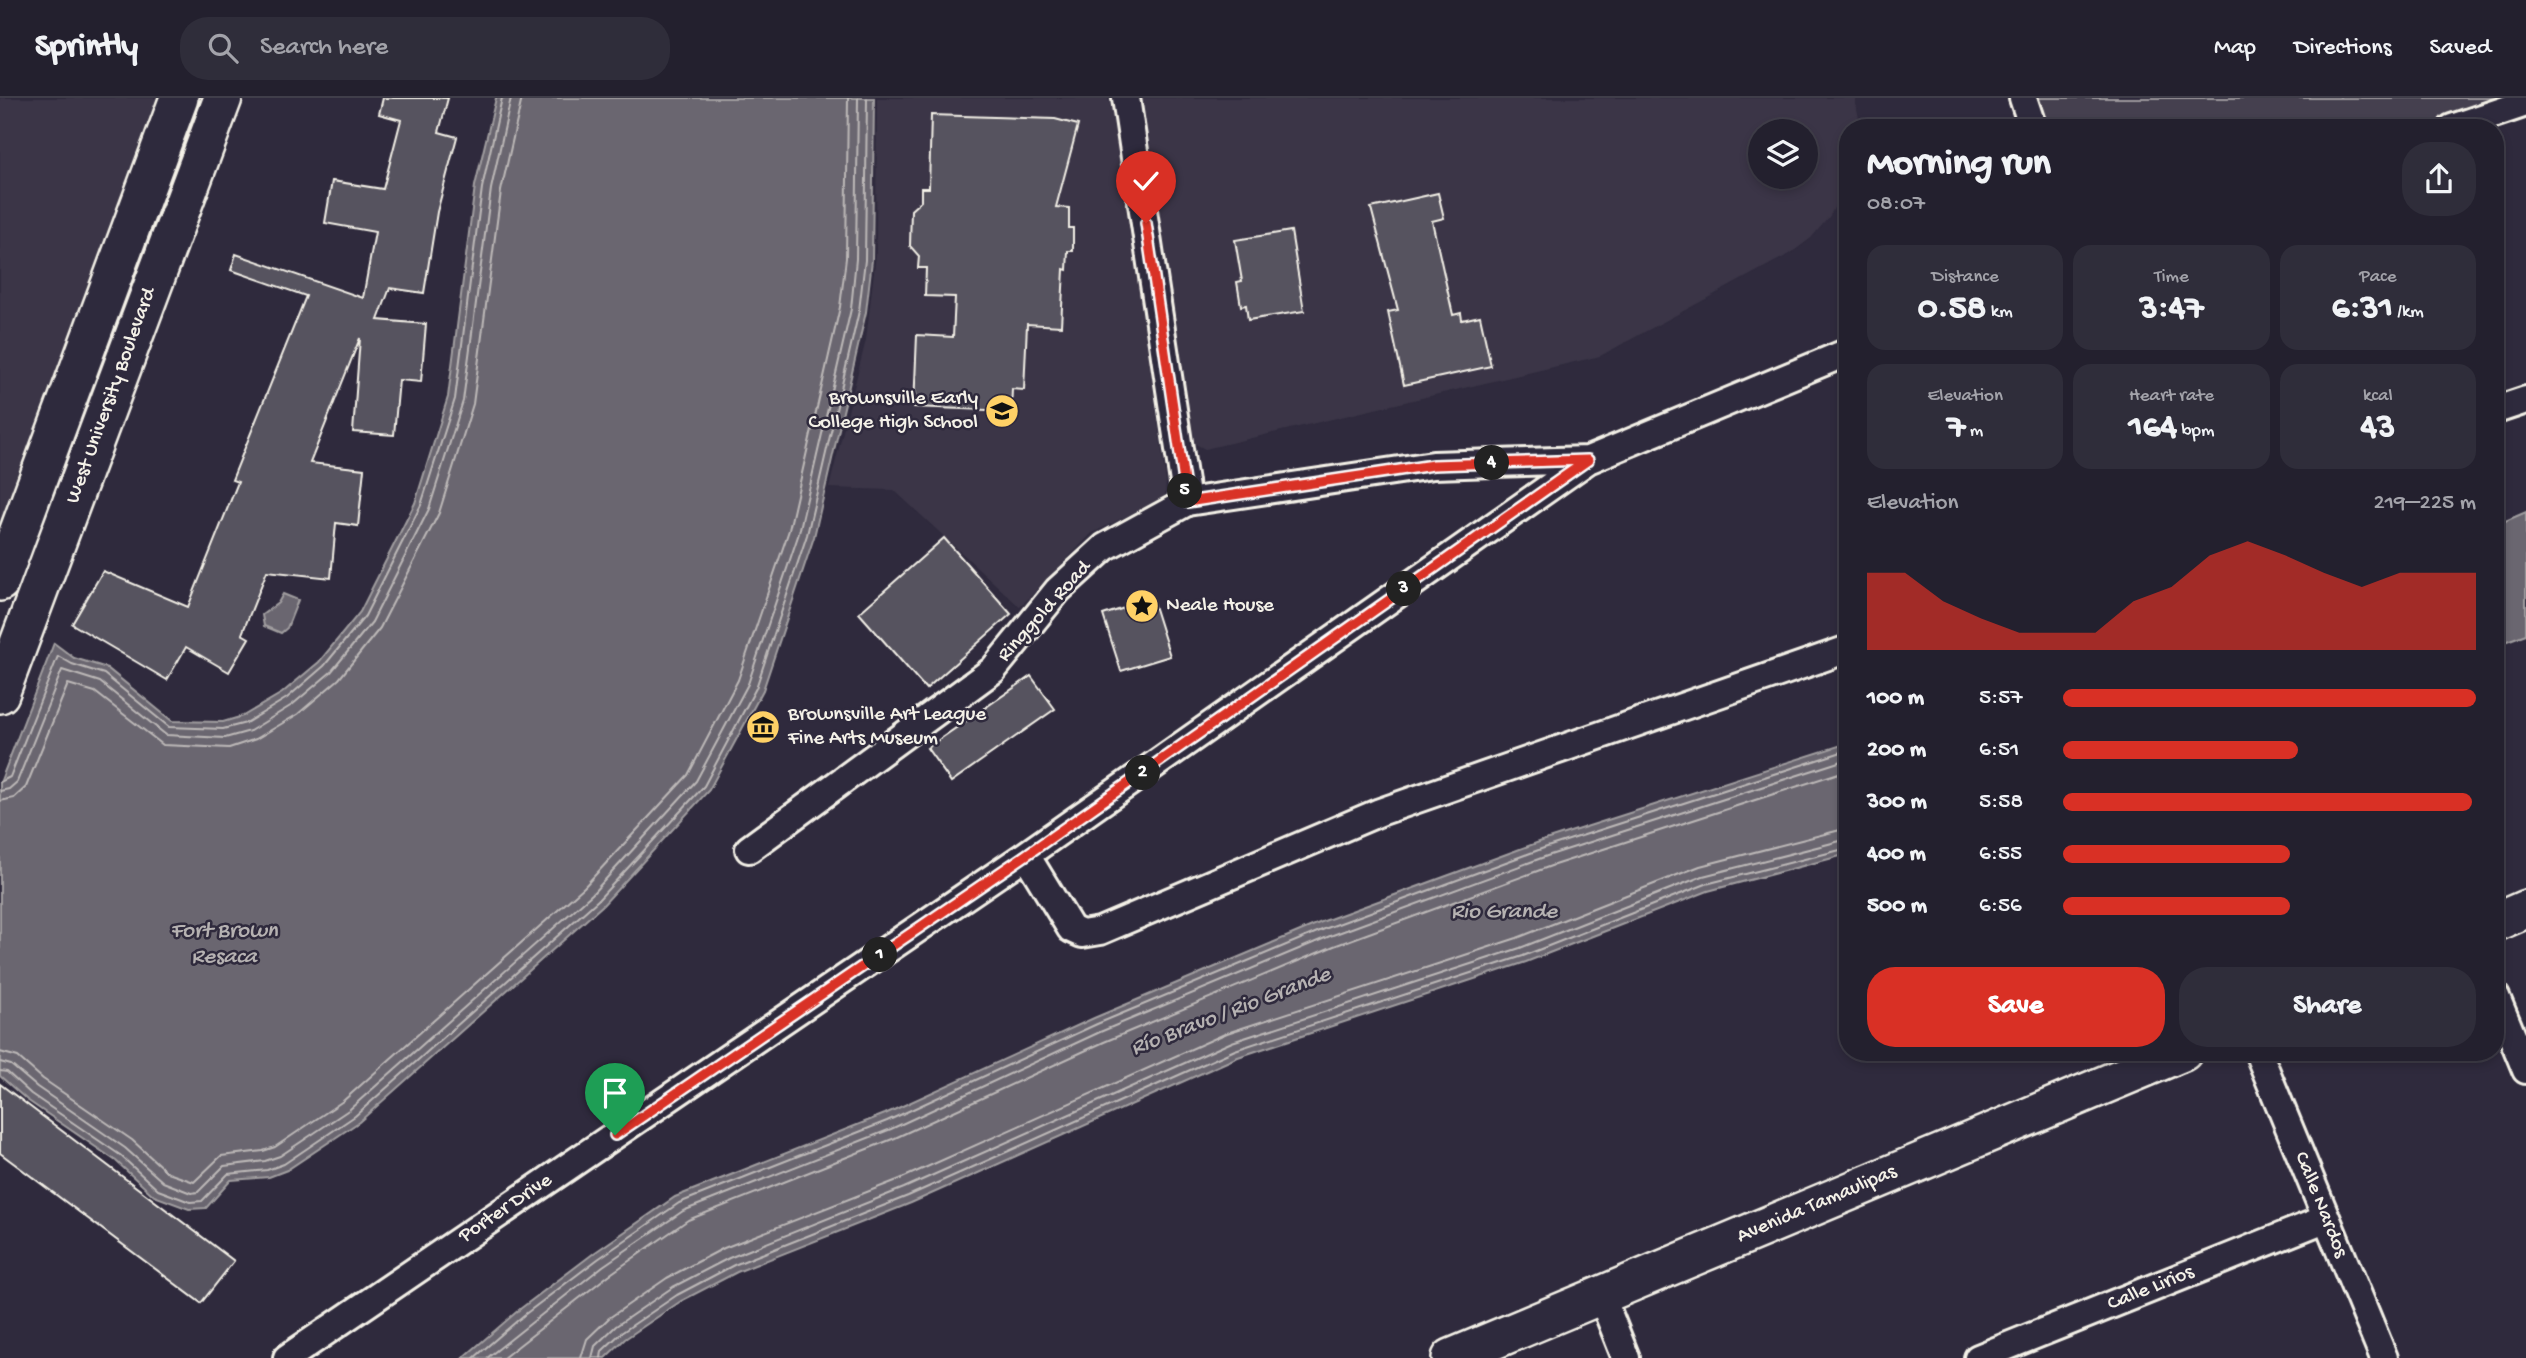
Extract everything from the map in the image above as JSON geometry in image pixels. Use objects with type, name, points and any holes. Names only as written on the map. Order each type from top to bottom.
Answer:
[{"type":"main road","name":"West University Boulevard","points":[[0,582],[179,98]]},
{"type":"main road","name":"West University Boulevard","points":[[0,694],[223,98]]},
{"type":"main road","points":[[2504,919],[2526,909]]},
{"type":"main road","name":"Avenida Tamaulipas","points":[[1451,1358],[2161,1061]]},
{"type":"street","points":[[1126,98],[1187,502],[1433,465],[1588,460],[1839,356]]},
{"type":"street","points":[[2022,98],[2030,119]]},
{"type":"street","points":[[2479,119],[2526,103]]},
{"type":"street","points":[[2504,408],[2526,400]]},
{"type":"street","name":"Porter Drive","points":[[287,1358],[1026,855],[1588,460]]},
{"type":"street","name":"Ringgold Road","points":[[749,849],[993,670],[1058,590],[1105,547],[1187,502]]},
{"type":"street","points":[[1026,855],[1071,929],[1082,934],[1100,931],[1380,813],[1839,652]]},
{"type":"street","points":[[2504,1016],[2526,1070]]},
{"type":"street","name":"Calle Nardos","points":[[2262,1061],[2384,1358]]},
{"type":"street","name":"Calle Lirios","points":[[1978,1358],[2325,1219]]},
{"type":"street","points":[[1601,1295],[1626,1358]]},
{"type":"shaded area","points":[[0,98],[160,98],[0,536]]},
{"type":"shaded area","name":"Brownsville Early College High School","points":[[877,98],[1108,98],[1113,115],[1121,151],[1166,481],[1165,495],[1092,533],[1020,607],[894,490],[829,488],[866,340],[876,255]]},
{"type":"shaded area","points":[[1135,98],[1858,98],[1855,100],[1859,119],[1839,119],[1839,199],[1829,217],[1811,238],[1791,253],[1600,356],[1205,449],[1190,441],[1154,181]]},
{"type":"shaded area","points":[[2022,98],[2526,98],[2466,119],[2030,119]]},
{"type":"water","name":"Fort Brown Resaca","points":[[496,98],[874,98],[872,260],[866,312],[814,537],[763,690],[709,790],[603,905],[359,1122],[287,1170],[269,1177],[231,1180],[206,1208],[189,1209],[154,1196],[116,1161],[27,1100],[0,1076],[0,783],[54,643],[74,658],[107,668],[172,721],[223,722],[243,716],[282,693],[319,662],[360,612],[415,503],[448,397],[475,186]]},
{"type":"water","points":[[2526,512],[2526,634],[2504,642],[2504,522]]},
{"type":"water","points":[[283,594],[298,600],[287,628],[281,633],[264,626],[262,615],[278,603]]},
{"type":"water","name":"Rio Grande","points":[[1839,746],[1839,856],[1708,891],[1526,962],[1238,1057],[911,1203],[737,1272],[681,1301],[625,1339],[605,1358],[463,1358],[520,1309],[675,1197],[885,1114],[1094,1018],[1324,921],[1542,841]]},
{"type":"building","points":[[383,98],[448,98],[439,132],[457,137],[437,212],[424,293],[390,288],[378,320],[426,324],[421,382],[399,380],[394,435],[353,432],[360,338],[310,463],[364,469],[358,526],[336,523],[331,578],[267,571],[242,634],[249,638],[229,672],[186,647],[167,680],[72,624],[103,571],[188,607],[238,482],[232,480],[306,296],[231,270],[236,254],[363,298],[375,232],[325,223],[332,181],[383,189],[401,120],[379,114]]},
{"type":"building","points":[[931,115],[1055,119],[1078,125],[1056,207],[1069,208],[1069,228],[1073,228],[1073,251],[1068,251],[1067,270],[1064,269],[1061,326],[1027,324],[1024,390],[1012,389],[1011,411],[914,407],[917,335],[953,337],[955,297],[925,296],[926,268],[918,268],[919,256],[910,246],[911,210],[921,201],[921,188],[929,188]]},
{"type":"building","points":[[1438,193],[1444,218],[1432,221],[1453,315],[1461,313],[1462,320],[1480,316],[1491,366],[1404,385],[1388,312],[1398,310],[1371,208]]},
{"type":"building","points":[[1291,231],[1304,311],[1248,320],[1246,305],[1241,306],[1237,282],[1242,281],[1235,240]]},
{"type":"building","points":[[944,538],[1011,614],[926,689],[859,613]]},
{"type":"building","points":[[1152,599],[1170,656],[1121,671],[1103,615]]},
{"type":"building","points":[[1031,676],[1055,709],[951,782],[927,748]]},
{"type":"building","points":[[0,1084],[234,1261],[201,1303],[0,1153]]},
{"type":"place","name":"Brownsville Early College High School","points":[[1002,411]]},
{"type":"place","name":"Neale House","points":[[1142,606]]},
{"type":"place","name":"Brownsville Art League Fine Arts Museum","points":[[763,727]]},
{"type":"route","points":[[615,1135],[1026,855],[1588,460],[1433,465],[1187,502],[1146,223]]},
{"type":"water label","name":"Río Bravo / Rio Grande","points":[[1231,1012]]}]
